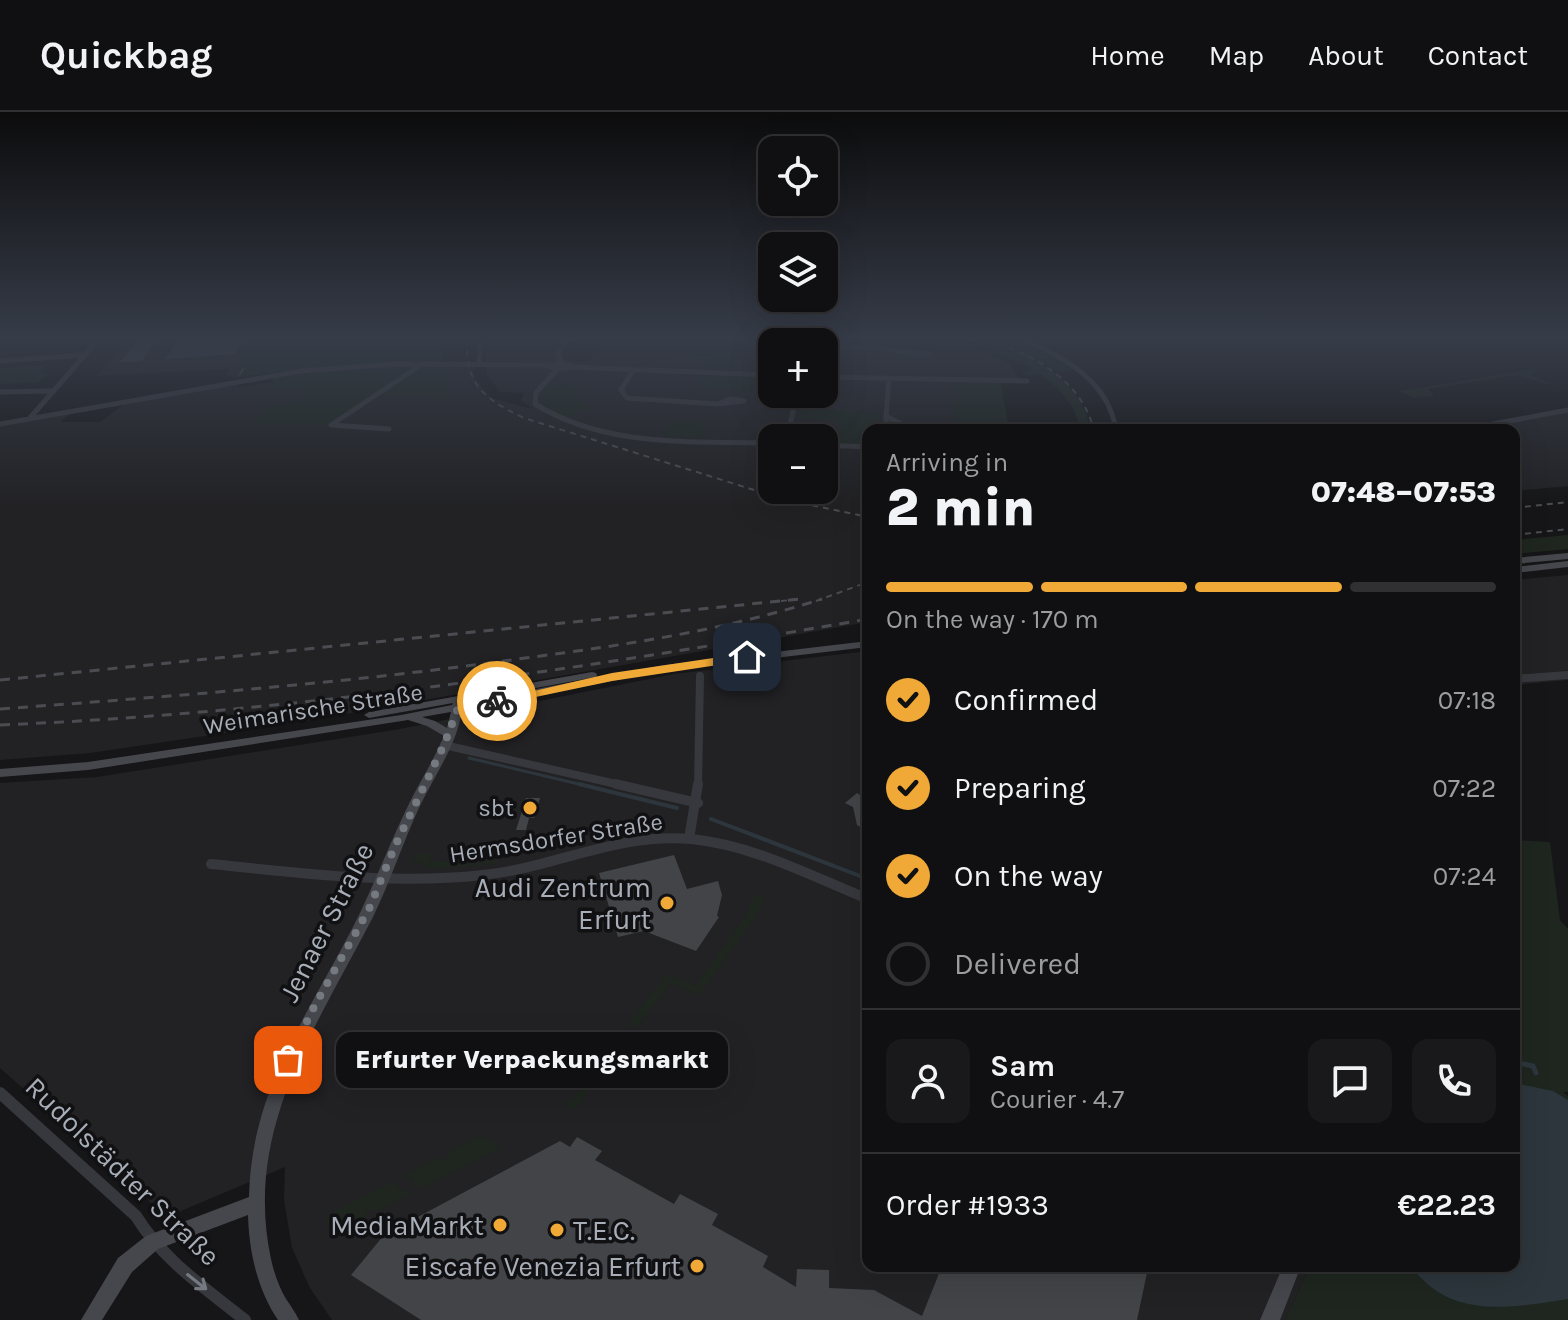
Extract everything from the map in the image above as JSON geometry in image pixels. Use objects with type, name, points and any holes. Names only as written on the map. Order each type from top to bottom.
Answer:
[{"type":"main road","points":[[1520,560],[1568,556]]},
{"type":"main road","points":[[1520,569],[1568,564]]},
{"type":"main road","name":"Weimarische Straße","points":[[0,767],[111,756],[457,704],[664,668],[862,642]]},
{"type":"main road","name":"Weimarische Straße","points":[[0,773],[88,766],[401,718],[457,704]]},
{"type":"main road","name":"Jenaer Straße","points":[[256,1203],[259,1161],[272,1099],[296,1043],[369,909],[446,740],[457,704]]},
{"type":"main road","points":[[401,718],[431,723],[446,740]]},
{"type":"main road","points":[[91,1320],[125,1265],[152,1242],[256,1203]]},
{"type":"main road","name":"Rudolstädter Straße","points":[[256,1203],[260,1258],[272,1293],[289,1320]]},
{"type":"main road","points":[[1270,1320],[1290,1272]]},
{"type":"street","points":[[29,419],[48,395]]},
{"type":"street","points":[[0,424],[159,395]]},
{"type":"street","points":[[375,395],[331,425],[389,429]]},
{"type":"street","points":[[536,395],[535,404],[544,411],[583,427],[634,437],[758,442]]},
{"type":"street","points":[[625,395],[627,398],[717,404]]},
{"type":"street","points":[[886,416],[888,395]]},
{"type":"street","points":[[1105,395],[1114,410],[1115,424]]},
{"type":"street","points":[[1493,424],[1568,410]]},
{"type":"street","points":[[838,446],[862,447]]},
{"type":"street","points":[[1520,679],[1568,675]]},
{"type":"street","points":[[689,839],[698,803],[700,676]]},
{"type":"street","points":[[446,740],[474,751],[698,803]]},
{"type":"street","name":"Hermsdorfer Straße","points":[[211,864],[383,877],[480,875],[634,841],[689,839],[738,850],[862,897]]},
{"type":"street","name":"Rudolstädter Straße","points":[[0,1093],[136,1216],[152,1242],[168,1259],[245,1320]]},
{"type":"shaded area","points":[[163,395],[490,395],[532,409],[521,400],[523,395],[758,395],[758,408],[838,408],[838,395],[955,395],[958,424],[862,424],[862,623],[294,723],[90,753],[0,760],[0,425],[73,412],[60,422],[100,422],[127,402]]},
{"type":"shaded area","points":[[301,395],[448,395],[449,398],[382,396],[334,424],[251,424],[269,404],[294,404]]},
{"type":"shaded area","points":[[539,395],[575,395],[592,407],[565,417],[540,402]]},
{"type":"shaded area","points":[[954,395],[1003,395],[1008,424],[957,424]]},
{"type":"shaded area","points":[[1064,395],[1076,395],[1088,424],[1078,424]]},
{"type":"shaded area","points":[[1408,395],[1434,396],[1413,398]]},
{"type":"shaded area","points":[[799,408],[881,413],[880,424],[862,424],[862,445],[838,444],[839,421],[796,419]]},
{"type":"shaded area","points":[[1568,412],[1568,486],[1520,490],[1520,424],[1503,424]]},
{"type":"shaded area","points":[[671,421],[706,422],[700,438],[663,436]]},
{"type":"shaded area","points":[[1568,535],[1568,549],[1520,553],[1520,539]]},
{"type":"shaded area","points":[[1568,575],[1568,680],[1520,684],[1520,579]]},
{"type":"shaded area","points":[[862,652],[862,1272],[1307,1272],[1285,1320],[332,1320],[310,1288],[292,1248],[284,1200],[285,1167],[162,1219],[147,1198],[0,1068],[0,783],[97,777],[400,729],[674,674]]},
{"type":"shaded area","points":[[1520,840],[1550,842],[1560,920],[1568,929],[1568,1092],[1563,1092],[1568,1096],[1568,1320],[1285,1320],[1307,1272],[1520,1272]]},
{"type":"shaded area","points":[[412,854],[432,854],[429,861],[483,863],[485,856],[493,856],[500,864],[427,869],[428,865],[415,862]]},
{"type":"shaded area","points":[[753,896],[764,897],[761,909],[700,995],[671,983],[636,1028],[628,1024],[666,974],[695,986],[747,914]]},
{"type":"shaded area","points":[[602,1056],[611,1062],[577,1107],[573,1110],[565,1105],[585,1086],[588,1074]]},
{"type":"shaded area","points":[[1520,1084],[1553,1091],[1568,1100],[1568,1299],[1503,1307],[1482,1306],[1463,1303],[1427,1283],[1417,1272],[1520,1272]]},
{"type":"shaded area","points":[[481,1135],[502,1147],[423,1188],[414,1185],[412,1178],[405,1179],[403,1175],[436,1158],[445,1161],[450,1151]]},
{"type":"shaded area","points":[[393,1181],[401,1190],[411,1194],[378,1211],[369,1210],[363,1219],[331,1236],[325,1216]]},
{"type":"building","points":[[857,793],[862,796],[862,828],[857,825],[853,807],[845,803]]},
{"type":"building","name":"sbt","points":[[526,798],[540,798],[534,818],[529,818],[526,830],[516,830]]},
{"type":"building","name":"Audi Zentrum Erfurt","points":[[674,855],[687,889],[718,881],[722,895],[719,917],[696,951],[644,931],[618,937],[599,873]]},
{"type":"building","name":"T.E.C.","points":[[577,1137],[602,1151],[595,1160],[674,1204],[680,1194],[718,1214],[712,1225],[768,1256],[763,1267],[796,1287],[797,1269],[829,1270],[829,1288],[874,1290],[922,1316],[940,1272],[1145,1272],[1147,1273],[1137,1320],[421,1320],[351,1275],[384,1235],[560,1141],[570,1147]]},
{"type":"waterway","points":[[469,758],[587,786]]},
{"type":"waterway","points":[[579,784],[677,808]]},
{"type":"waterway","points":[[711,819],[862,877]]},
{"type":"waterway","points":[[1520,1063],[1533,1066],[1536,1073]]},
{"type":"railway","points":[[486,395],[524,418],[783,499],[862,516]]},
{"type":"railway","points":[[1077,395],[1092,424]]},
{"type":"railway","points":[[1520,507],[1568,502]]},
{"type":"railway","points":[[1520,534],[1568,529]]},
{"type":"railway","points":[[819,600],[862,584]]},
{"type":"railway","points":[[0,680],[800,599],[781,601]]},
{"type":"railway","points":[[0,709],[263,688],[460,667],[675,635],[819,600]]},
{"type":"railway","points":[[0,725],[219,710],[436,686],[652,655],[862,620]]},
{"type":"way so far","points":[[288,1060],[369,909],[458,708],[497,701]]},
{"type":"place","name":"sbt","points":[[530,808]]},
{"type":"place","name":"Audi Zentrum Erfurt","points":[[667,903]]},
{"type":"place","name":"Erfurter Verpackungsmarkt","points":[[288,1060]]},
{"type":"place","name":"MediaMarkt","points":[[500,1225]]},
{"type":"place","name":"T.E.C.","points":[[557,1230]]},
{"type":"place","name":"Eiscafe Venezia Erfurt","points":[[697,1266]]},
{"type":"route","points":[[497,701],[612,677],[747,657]]}]
